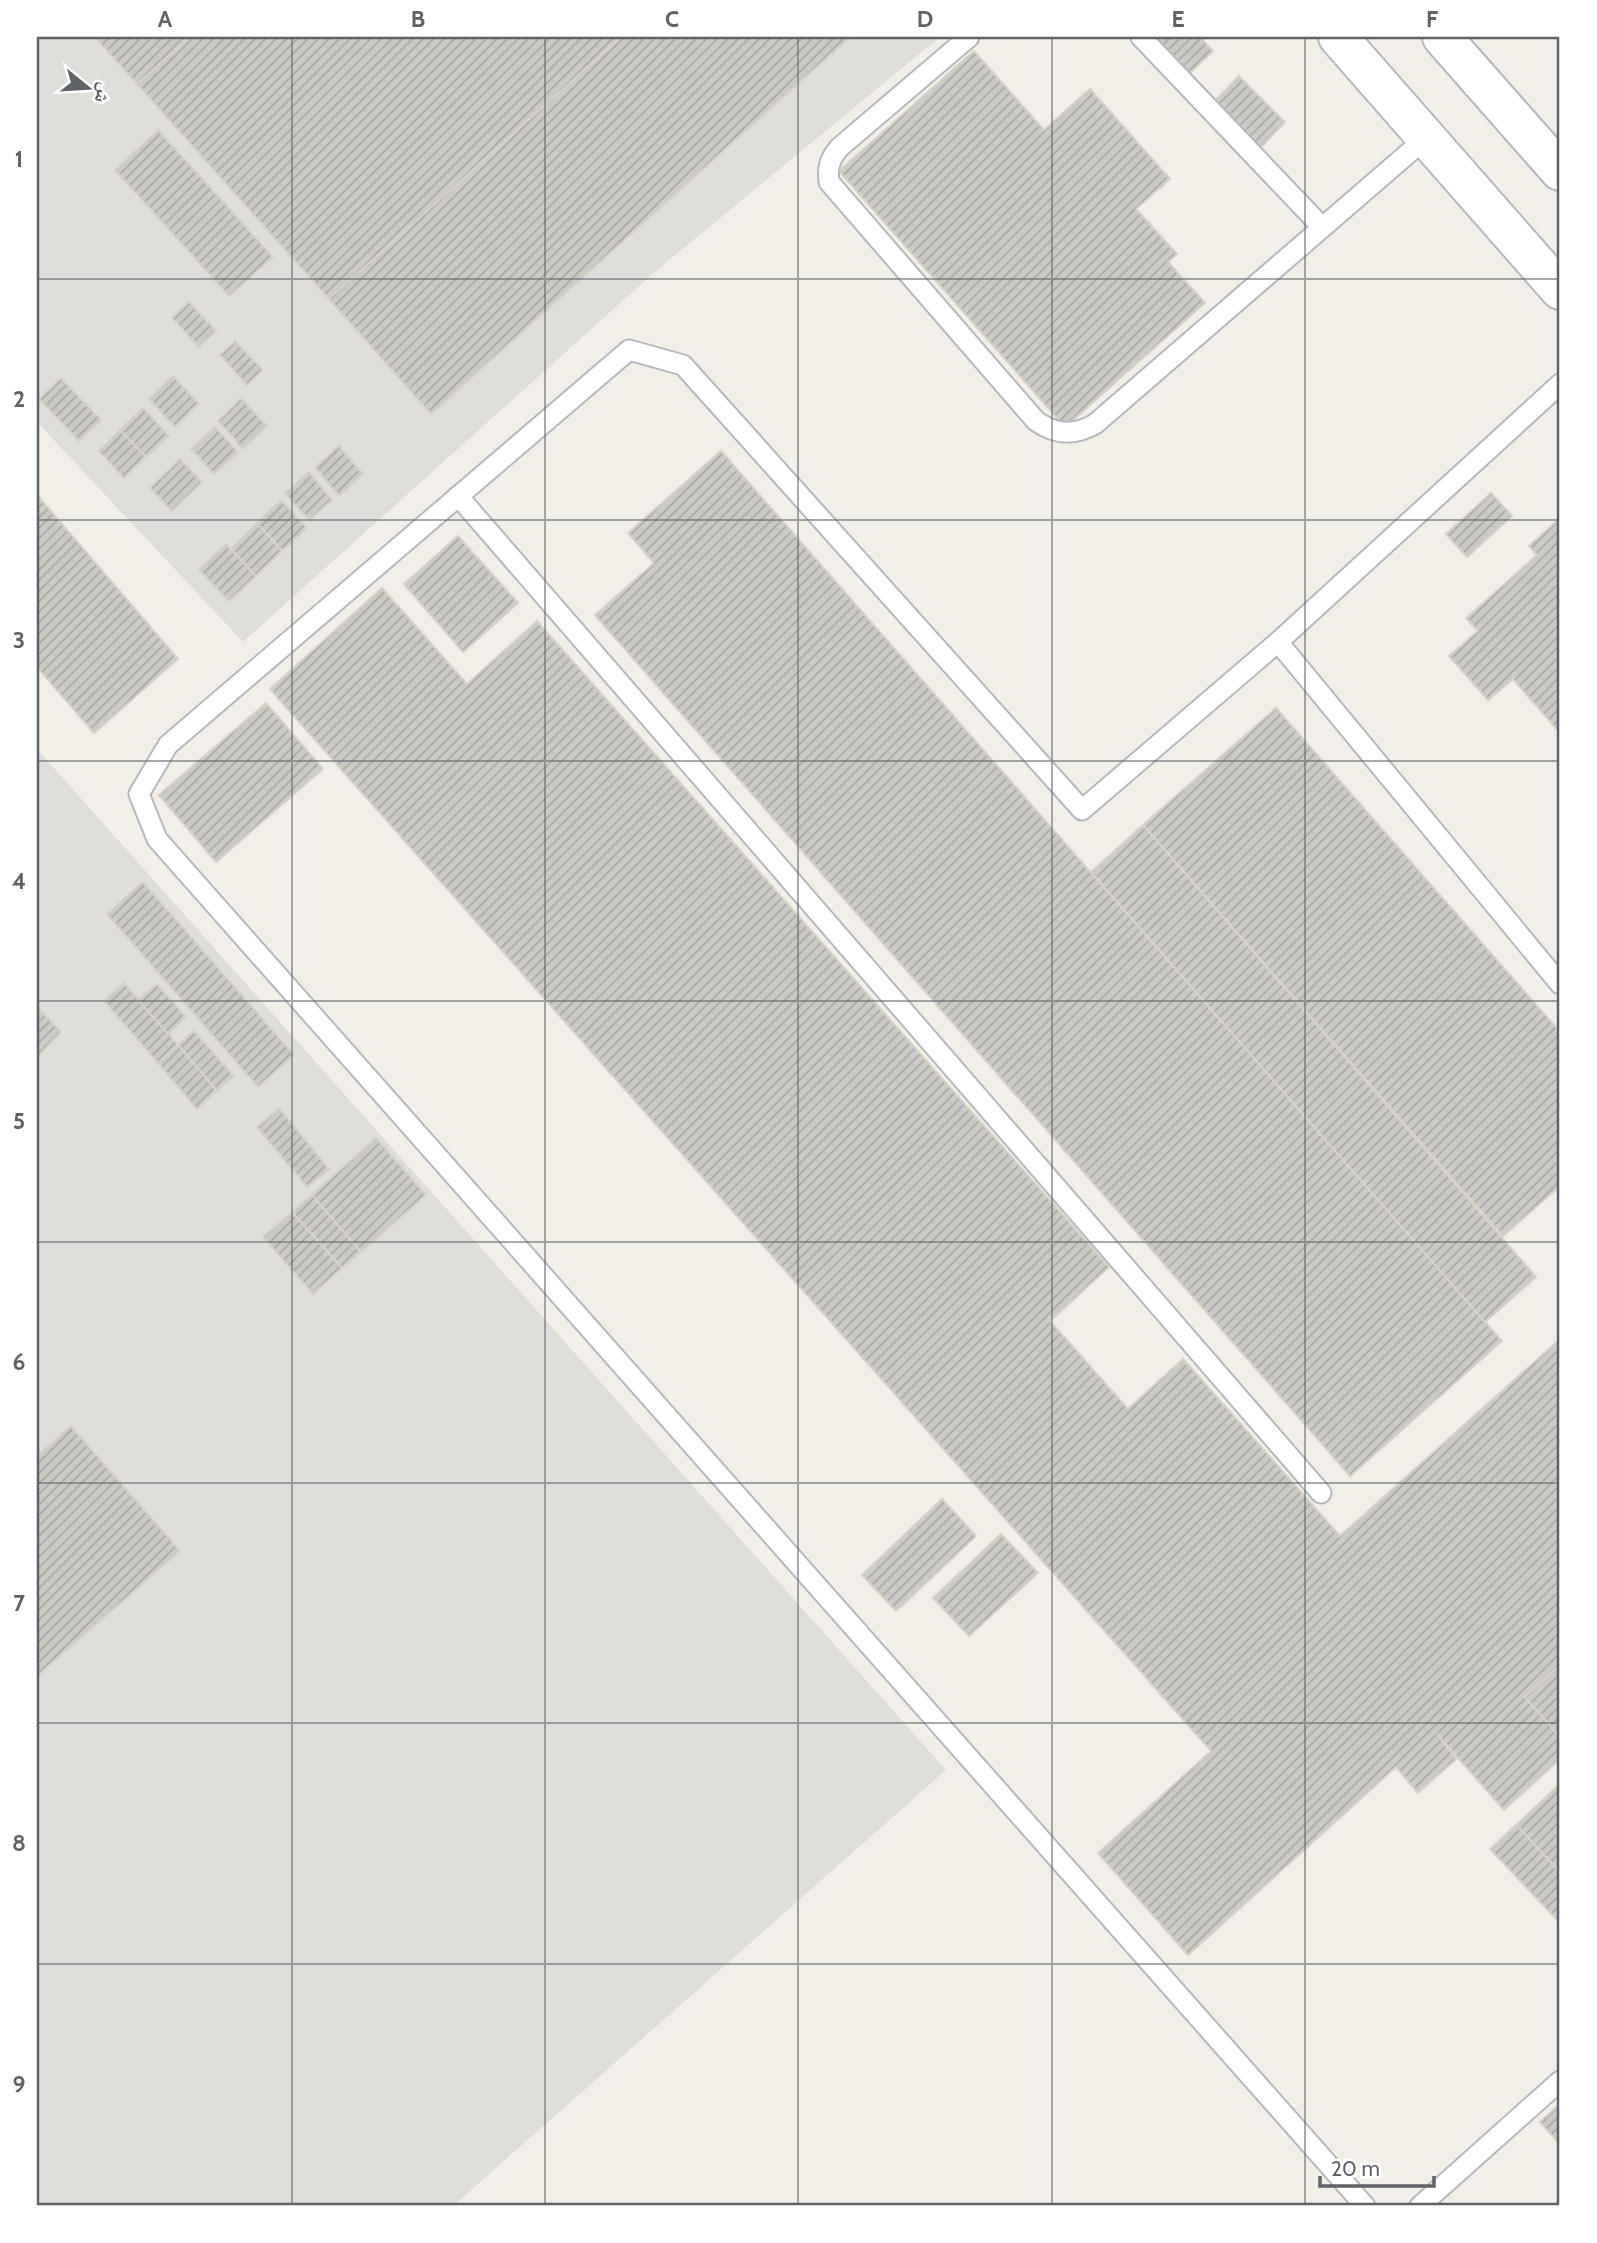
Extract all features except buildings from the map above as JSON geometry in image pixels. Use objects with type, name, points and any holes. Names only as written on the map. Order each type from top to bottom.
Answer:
[{"type":"street","points":[[1338,37],[1560,290]]},
{"type":"street","points":[[1443,37],[1560,171]]},
{"type":"lane","points":[[969,37],[840,147],[832,157],[828,169],[830,182],[1036,421],[1046,428],[1072,433],[1095,424],[1426,138]]},
{"type":"lane","points":[[1141,37],[1322,227]]},
{"type":"lane","points":[[1365,2206],[157,839],[139,794],[168,745],[629,350],[683,365],[1082,810],[1278,642],[1560,384]]},
{"type":"lane","points":[[458,496],[1321,1493]]},
{"type":"lane","points":[[1278,642],[1560,984]]},
{"type":"lane","points":[[1420,2206],[1560,2081]]},
{"type":"shaded area","points":[[37,37],[940,37],[657,270],[243,642],[37,422]]},
{"type":"shaded area","points":[[37,749],[946,1770],[453,2206],[37,2206]]}]
